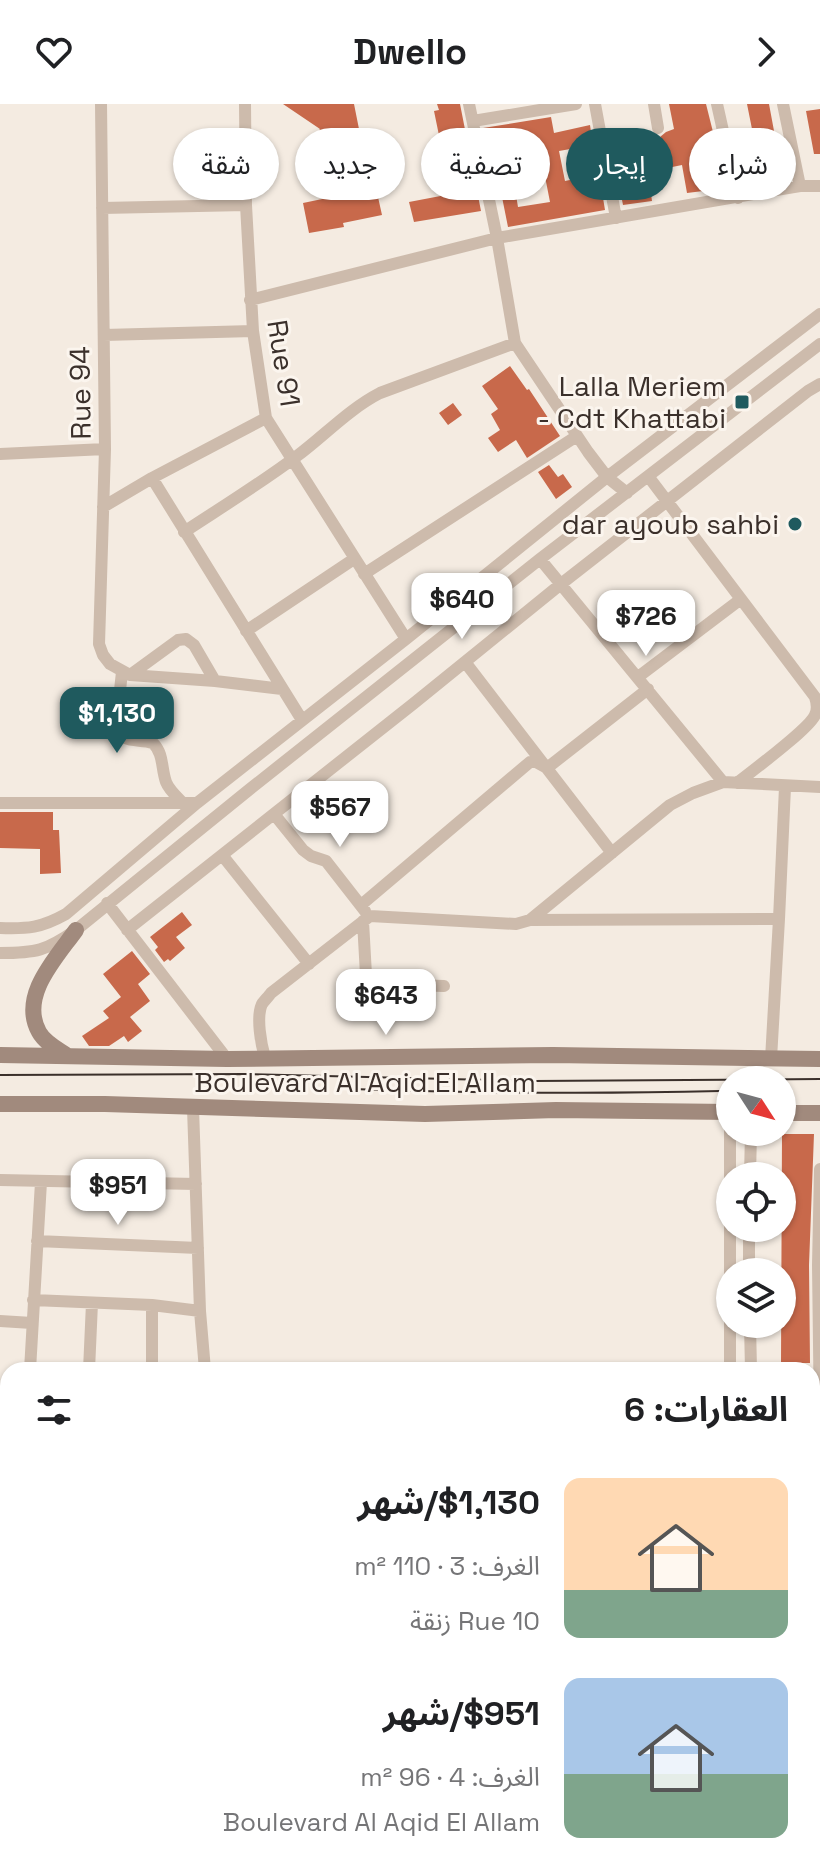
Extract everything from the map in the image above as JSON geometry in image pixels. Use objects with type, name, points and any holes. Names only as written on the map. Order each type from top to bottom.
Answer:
[{"type":"main road","points":[[69,1057],[47,1042],[39,1032],[33,1010],[41,982],[76,930]]},
{"type":"main road","name":"Boulevard Al Aqid El Allam","points":[[0,1055],[227,1059],[553,1055],[820,1059]]},
{"type":"main road","name":"Boulevard Al Aqid El Allam","points":[[0,1104],[105,1104],[425,1114],[556,1110],[716,1112]]},
{"type":"main road","points":[[796,1113],[820,1113]]},
{"type":"street","name":"Rue 94","points":[[101,104],[105,449],[99,644],[110,664],[126,674]]},
{"type":"street","name":"Rue 91","points":[[245,104],[250,300],[266,418],[406,639]]},
{"type":"street","points":[[469,104],[515,343],[607,477],[627,493]]},
{"type":"street","points":[[473,121],[576,104]]},
{"type":"street","points":[[595,104],[616,218]]},
{"type":"street","points":[[654,104],[658,128]]},
{"type":"street","points":[[717,104],[722,128]]},
{"type":"street","points":[[783,104],[800,186]]},
{"type":"street","points":[[796,187],[820,186]]},
{"type":"street","points":[[250,300],[497,238],[726,200]]},
{"type":"street","points":[[102,208],[246,205]]},
{"type":"street","points":[[0,928],[34,928],[47,925],[66,914],[197,803],[607,477],[820,314]]},
{"type":"street","points":[[104,335],[253,331]]},
{"type":"street","points":[[184,532],[293,460],[361,403],[515,343]]},
{"type":"street","points":[[0,953],[36,952],[76,930],[540,559],[820,344]]},
{"type":"street","points":[[127,930],[561,584],[820,384]]},
{"type":"street","points":[[103,507],[266,418]]},
{"type":"street","points":[[364,574],[577,436]]},
{"type":"street","points":[[0,454],[105,449]]},
{"type":"street","points":[[648,476],[815,697],[817,712],[808,725],[737,783]]},
{"type":"street","points":[[152,478],[302,720]]},
{"type":"street","points":[[246,631],[354,559]]},
{"type":"street","points":[[540,559],[723,782]]},
{"type":"street","points":[[638,677],[741,599]]},
{"type":"street","points":[[183,803],[166,783],[158,748],[153,743],[127,740],[119,735],[116,727],[126,674],[178,640],[186,639],[194,645],[215,681]]},
{"type":"street","points":[[465,662],[612,853]]},
{"type":"street","points":[[126,674],[282,689]]},
{"type":"street","points":[[547,768],[648,689]]},
{"type":"street","points":[[361,905],[530,762],[547,768]]},
{"type":"street","points":[[530,920],[670,805],[693,793],[723,782],[820,787]]},
{"type":"street","points":[[771,1059],[785,787]]},
{"type":"street","points":[[0,803],[197,803]]},
{"type":"street","points":[[274,814],[303,850],[326,861],[361,905],[366,919],[366,975],[372,982],[444,986]]},
{"type":"street","points":[[222,855],[309,964]]},
{"type":"street","points":[[107,903],[227,1059]]},
{"type":"street","points":[[265,1058],[261,1044],[260,1014],[263,1002],[366,919],[516,924],[530,920],[779,919]]},
{"type":"street","points":[[193,1108],[204,1362]]},
{"type":"street","points":[[730,1146],[730,1362]]},
{"type":"street","points":[[819,1362],[820,1169]]},
{"type":"street","points":[[0,1180],[196,1184]]},
{"type":"street","points":[[30,1362],[41,1182]]},
{"type":"street","points":[[37,1241],[198,1248]]},
{"type":"street","points":[[33,1300],[152,1305],[200,1311]]},
{"type":"street","points":[[89,1362],[92,1303]]},
{"type":"street","points":[[152,1305],[152,1362]]},
{"type":"street","points":[[0,1321],[32,1323]]},
{"type":"street","points":[[750,1338],[751,1362]]},
{"type":"building","points":[[283,104],[354,104],[359,128],[319,128]]},
{"type":"building","points":[[437,104],[460,104],[465,128],[437,128],[434,111],[439,110]]},
{"type":"building","points":[[669,104],[706,104],[712,128],[689,128],[689,193],[682,165],[673,167],[674,129]]},
{"type":"building","points":[[747,104],[769,104],[773,128],[752,128]]},
{"type":"building","points":[[820,109],[820,154],[814,154],[806,111]]},
{"type":"building","points":[[551,117],[554,133],[566,130],[566,150],[559,151],[566,181],[566,200],[603,200],[605,210],[508,227],[503,200],[517,200],[518,207],[550,202],[550,128],[483,128]]},
{"type":"building","points":[[317,200],[379,200],[382,215],[343,223],[344,227],[309,233],[303,203]]},
{"type":"building","points":[[479,200],[481,211],[414,222],[409,202]]},
{"type":"building","points":[[622,200],[652,200],[652,201],[623,205]]},
{"type":"building","points":[[510,366],[560,436],[527,458],[516,440],[498,452],[488,438],[500,430],[491,414],[498,409],[482,386]]},
{"type":"building","points":[[453,403],[462,415],[448,425],[439,413]]},
{"type":"building","points":[[549,465],[558,477],[563,474],[572,487],[556,499],[538,472]]},
{"type":"building","points":[[0,812],[53,812],[53,830],[59,830],[61,873],[40,874],[40,849],[0,848]]},
{"type":"building","points":[[182,912],[192,925],[176,937],[185,948],[170,961],[164,962],[150,937]]},
{"type":"building","points":[[132,951],[150,974],[138,984],[150,1001],[130,1017],[142,1031],[128,1042],[124,1036],[109,1046],[89,1046],[82,1036],[109,1018],[103,1011],[121,997],[103,974]]},
{"type":"building","points":[[796,1134],[814,1134],[809,1265],[810,1362],[781,1362],[781,1338],[796,1338],[796,1258],[781,1258],[782,1242],[796,1242],[796,1162],[782,1162],[782,1146],[796,1146]]},
{"type":"tram line","points":[[0,1075],[246,1074],[534,1081],[820,1079]]},
{"type":"tram line","points":[[352,1089],[536,1093],[716,1091]]},
{"type":"place","name":"Lalla Meriem - Cdt Khattabi","points":[[742,402]]},
{"type":"place","name":"dar ayoub sahbi","points":[[795,524]]}]
